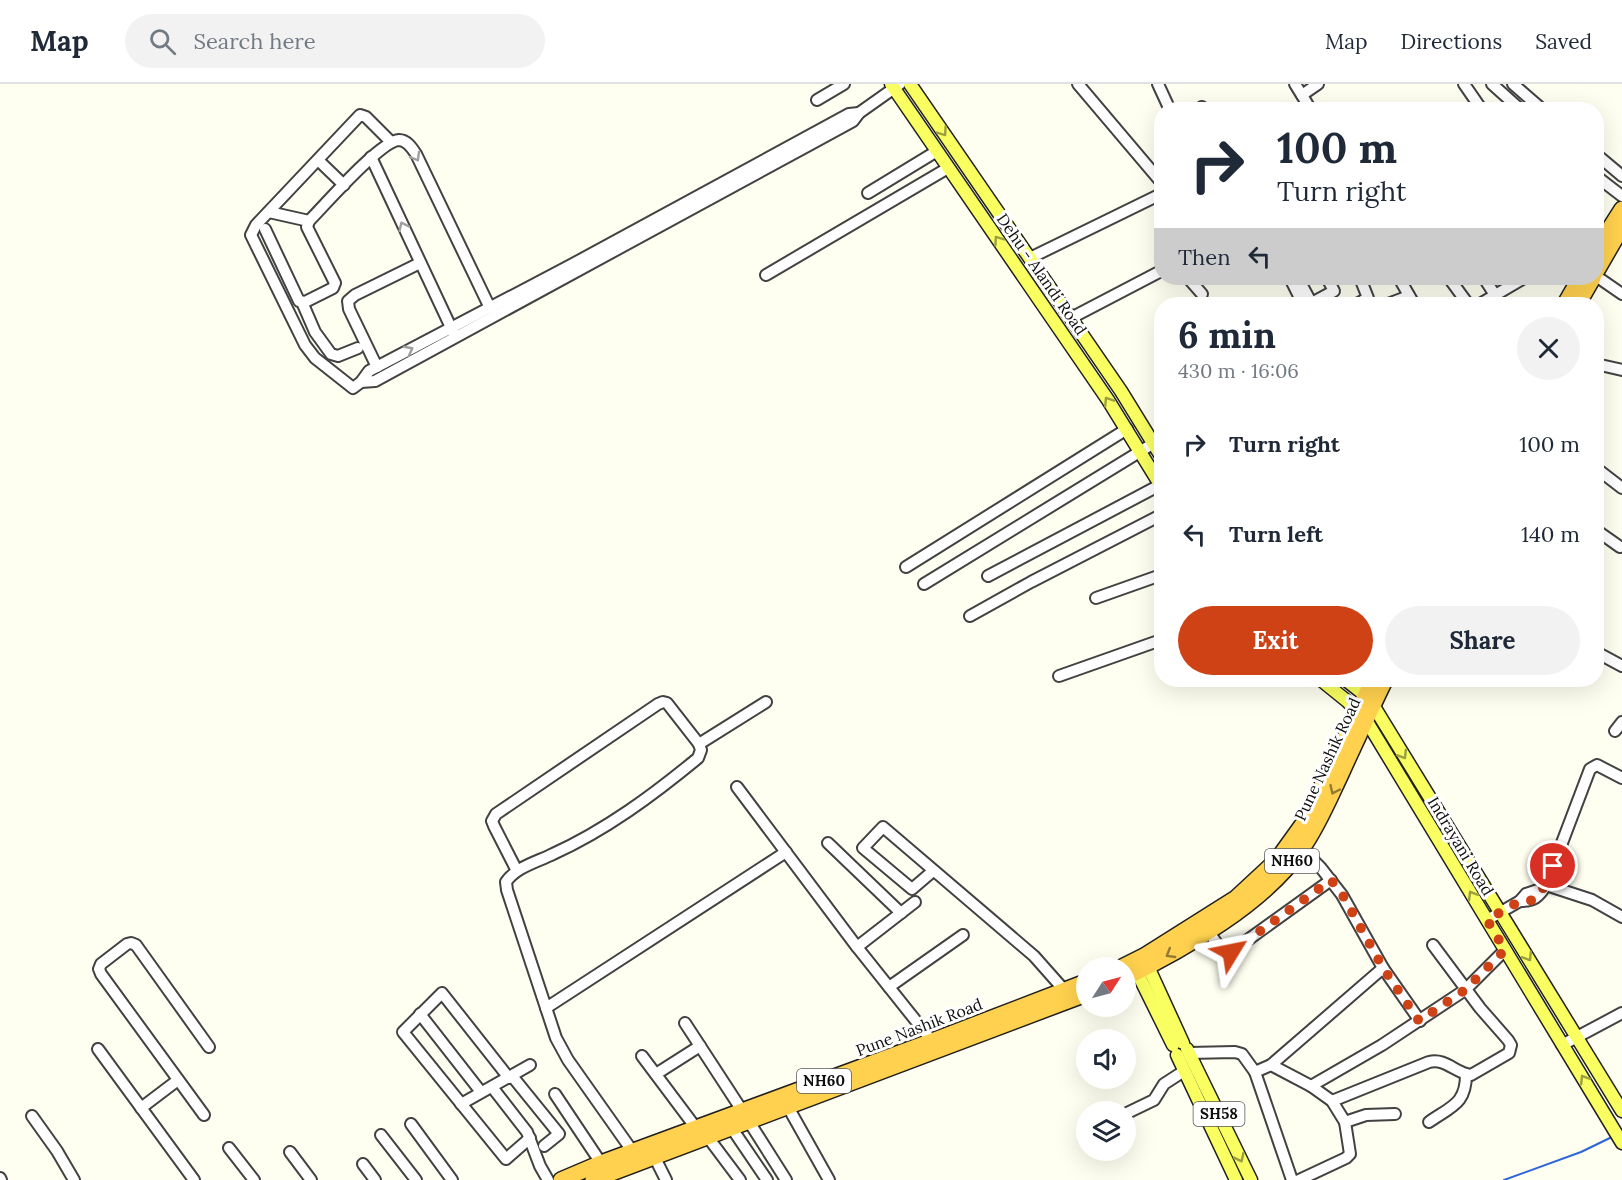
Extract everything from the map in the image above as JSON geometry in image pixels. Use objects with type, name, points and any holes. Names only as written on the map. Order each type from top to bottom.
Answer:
[{"type":"highway","points":[[1604,237],[1622,209]]},
{"type":"highway","points":[[1604,259],[1622,227]]},
{"type":"highway","name":"Pune Nashik Road","points":[[1369,700],[1371,687]]},
{"type":"highway","name":"Pune Nashik Road","points":[[1136,966],[1236,898],[1277,860],[1305,821],[1369,700],[1379,687]]},
{"type":"highway","name":"Pune Nashik Road","points":[[1136,967],[1208,931],[1268,887],[1302,849],[1320,820],[1361,716]]},
{"type":"highway","name":"Pune Nashik Road","points":[[561,1180],[601,1163],[702,1132],[745,1116],[1076,986]]},
{"type":"highway","name":"Pune Nashik Road","points":[[593,1180],[654,1156],[702,1132],[731,1127],[745,1116],[788,1107],[1076,998]]},
{"type":"main road","name":"Dehu - Alandi Road","points":[[910,84],[1121,391],[1154,443]]},
{"type":"main road","name":"Dehu - Alandi Road","points":[[895,85],[937,152],[1127,429],[1154,474]]},
{"type":"main road","points":[[1329,687],[1361,716]]},
{"type":"main road","points":[[1354,687],[1369,700]]},
{"type":"main road","name":"Indrayani Road","points":[[1369,700],[1622,1111]]},
{"type":"main road","name":"Indrayani Road","points":[[1361,716],[1621,1142]]},
{"type":"main road","name":"SH58","points":[[1136,969],[1182,1049],[1251,1180]]},
{"type":"main road","name":"SH58","points":[[1182,1049],[1184,1071],[1236,1180]]},
{"type":"street","points":[[817,100],[844,84]]},
{"type":"street","points":[[1078,84],[1154,174]]},
{"type":"street","points":[[1158,84],[1166,102]]},
{"type":"street","points":[[1294,84],[1306,102]]},
{"type":"street","points":[[1302,95],[1318,84]]},
{"type":"street","points":[[1464,84],[1476,102]]},
{"type":"street","points":[[1492,84],[1512,102]]},
{"type":"street","points":[[1513,84],[1534,102]]},
{"type":"street","points":[[361,382],[375,381],[453,332],[488,303],[853,121],[859,113],[895,85]]},
{"type":"street","points":[[391,142],[366,117],[360,115],[256,225],[251,235],[305,345],[315,358],[353,388],[369,371],[453,332],[807,142]]},
{"type":"street","points":[[302,302],[335,285],[309,232],[307,227],[309,221],[371,157],[391,142],[400,140],[407,143],[416,154],[488,303]]},
{"type":"street","points":[[868,193],[937,152]]},
{"type":"street","points":[[371,157],[453,332]]},
{"type":"street","points":[[318,160],[344,185]]},
{"type":"street","points":[[1604,161],[1622,176]]},
{"type":"street","points":[[766,275],[948,168]]},
{"type":"street","points":[[1604,182],[1622,196]]},
{"type":"street","points":[[1030,258],[1154,197]]},
{"type":"street","points":[[269,212],[309,221]]},
{"type":"street","points":[[265,229],[315,332],[331,354],[338,356],[358,348]]},
{"type":"street","points":[[377,367],[349,309],[348,301],[355,295],[420,263]]},
{"type":"street","points":[[1071,318],[1154,275]]},
{"type":"street","points":[[1604,281],[1622,294]]},
{"type":"street","points":[[1194,285],[1202,294]]},
{"type":"street","points":[[1322,297],[1334,291],[1331,285]]},
{"type":"street","points":[[1489,285],[1496,295]]},
{"type":"street","points":[[1492,297],[1512,285]]},
{"type":"street","points":[[1604,366],[1622,370]]},
{"type":"street","points":[[906,567],[1127,429]]},
{"type":"street","points":[[924,584],[1154,443]]},
{"type":"street","points":[[1604,474],[1622,488]]},
{"type":"street","points":[[988,576],[1154,490]]},
{"type":"street","points":[[970,616],[1154,519]]},
{"type":"street","points":[[1604,535],[1621,546]]},
{"type":"street","points":[[1096,597],[1154,577]]},
{"type":"street","points":[[1059,676],[1154,642]]},
{"type":"street","points":[[1604,656],[1622,666]]},
{"type":"street","points":[[517,871],[492,821],[496,814],[663,702],[671,707],[699,744],[701,750],[698,758],[639,804],[573,845],[517,871],[506,882],[556,1038],[568,1060],[633,1152]]},
{"type":"street","points":[[699,744],[766,702]]},
{"type":"street","points":[[1544,888],[1590,769],[1597,765],[1622,778]]},
{"type":"street","points":[[737,787],[857,947],[932,1041]]},
{"type":"street","points":[[933,871],[912,889],[863,848],[883,827],[1034,956],[1065,991]]},
{"type":"street","points":[[828,843],[901,913]]},
{"type":"street","points":[[1302,849],[1342,894],[1383,968],[1419,1021]]},
{"type":"street","points":[[546,1008],[786,852]]},
{"type":"street","points":[[1208,931],[1224,952],[1231,952],[1331,880]]},
{"type":"street","points":[[1487,920],[1520,901],[1526,894],[1544,888],[1592,900],[1622,916]]},
{"type":"street","points":[[857,947],[915,902]]},
{"type":"street","points":[[889,987],[963,935]]},
{"type":"street","points":[[204,1115],[101,974],[99,969],[101,964],[127,944],[136,945],[209,1047]]},
{"type":"street","points":[[1332,1101],[1436,1060],[1466,1074],[1477,1072],[1509,1053],[1511,1045],[1465,990],[1433,945]]},
{"type":"street","points":[[1311,1086],[1419,1021],[1465,990],[1505,950]]},
{"type":"street","points":[[1255,1072],[1271,1065],[1383,968]]},
{"type":"street","points":[[530,1138],[506,1159],[403,1032],[441,993],[559,1134],[544,1146]]},
{"type":"street","points":[[1562,1045],[1622,1013]]},
{"type":"street","points":[[420,1014],[482,1092]]},
{"type":"street","points":[[685,1023],[786,1180]]},
{"type":"street","points":[[656,1074],[700,1046]]},
{"type":"street","points":[[98,1048],[194,1180]]},
{"type":"street","points":[[1182,1049],[1242,1054],[1255,1072],[1292,1180]]},
{"type":"street","points":[[642,1056],[740,1180]]},
{"type":"street","points":[[461,1104],[530,1065]]},
{"type":"street","points":[[1271,1065],[1311,1086],[1332,1101],[1345,1122],[1351,1146],[1350,1154],[1346,1158],[1299,1180]]},
{"type":"street","points":[[1136,1109],[1154,1100],[1164,1084],[1184,1071]]},
{"type":"street","points":[[1430,1122],[1462,1097],[1466,1087],[1466,1074]]},
{"type":"street","points":[[141,1108],[178,1080]]},
{"type":"street","points":[[492,1087],[530,1138],[540,1166],[548,1180]]},
{"type":"street","points":[[555,1094],[601,1163]]},
{"type":"street","points":[[788,1107],[829,1180]]},
{"type":"street","points":[[1345,1122],[1366,1116],[1395,1114]]},
{"type":"street","points":[[32,1116],[74,1180]]},
{"type":"street","points":[[411,1124],[452,1180]]},
{"type":"street","points":[[731,1127],[766,1180]]},
{"type":"street","points":[[381,1135],[416,1180]]},
{"type":"street","points":[[229,1148],[254,1180]]},
{"type":"street","points":[[290,1152],[311,1180]]},
{"type":"street","points":[[654,1156],[666,1180]]},
{"type":"street","points":[[363,1164],[375,1180]]},
{"type":"waterway","points":[[1504,1180],[1581,1152],[1614,1136]]},
{"type":"route","points":[[1231,952],[1331,880],[1342,894],[1383,968],[1419,1021],[1465,990],[1505,950],[1487,920],[1520,901],[1530,901],[1540,895],[1553,866]]}]
